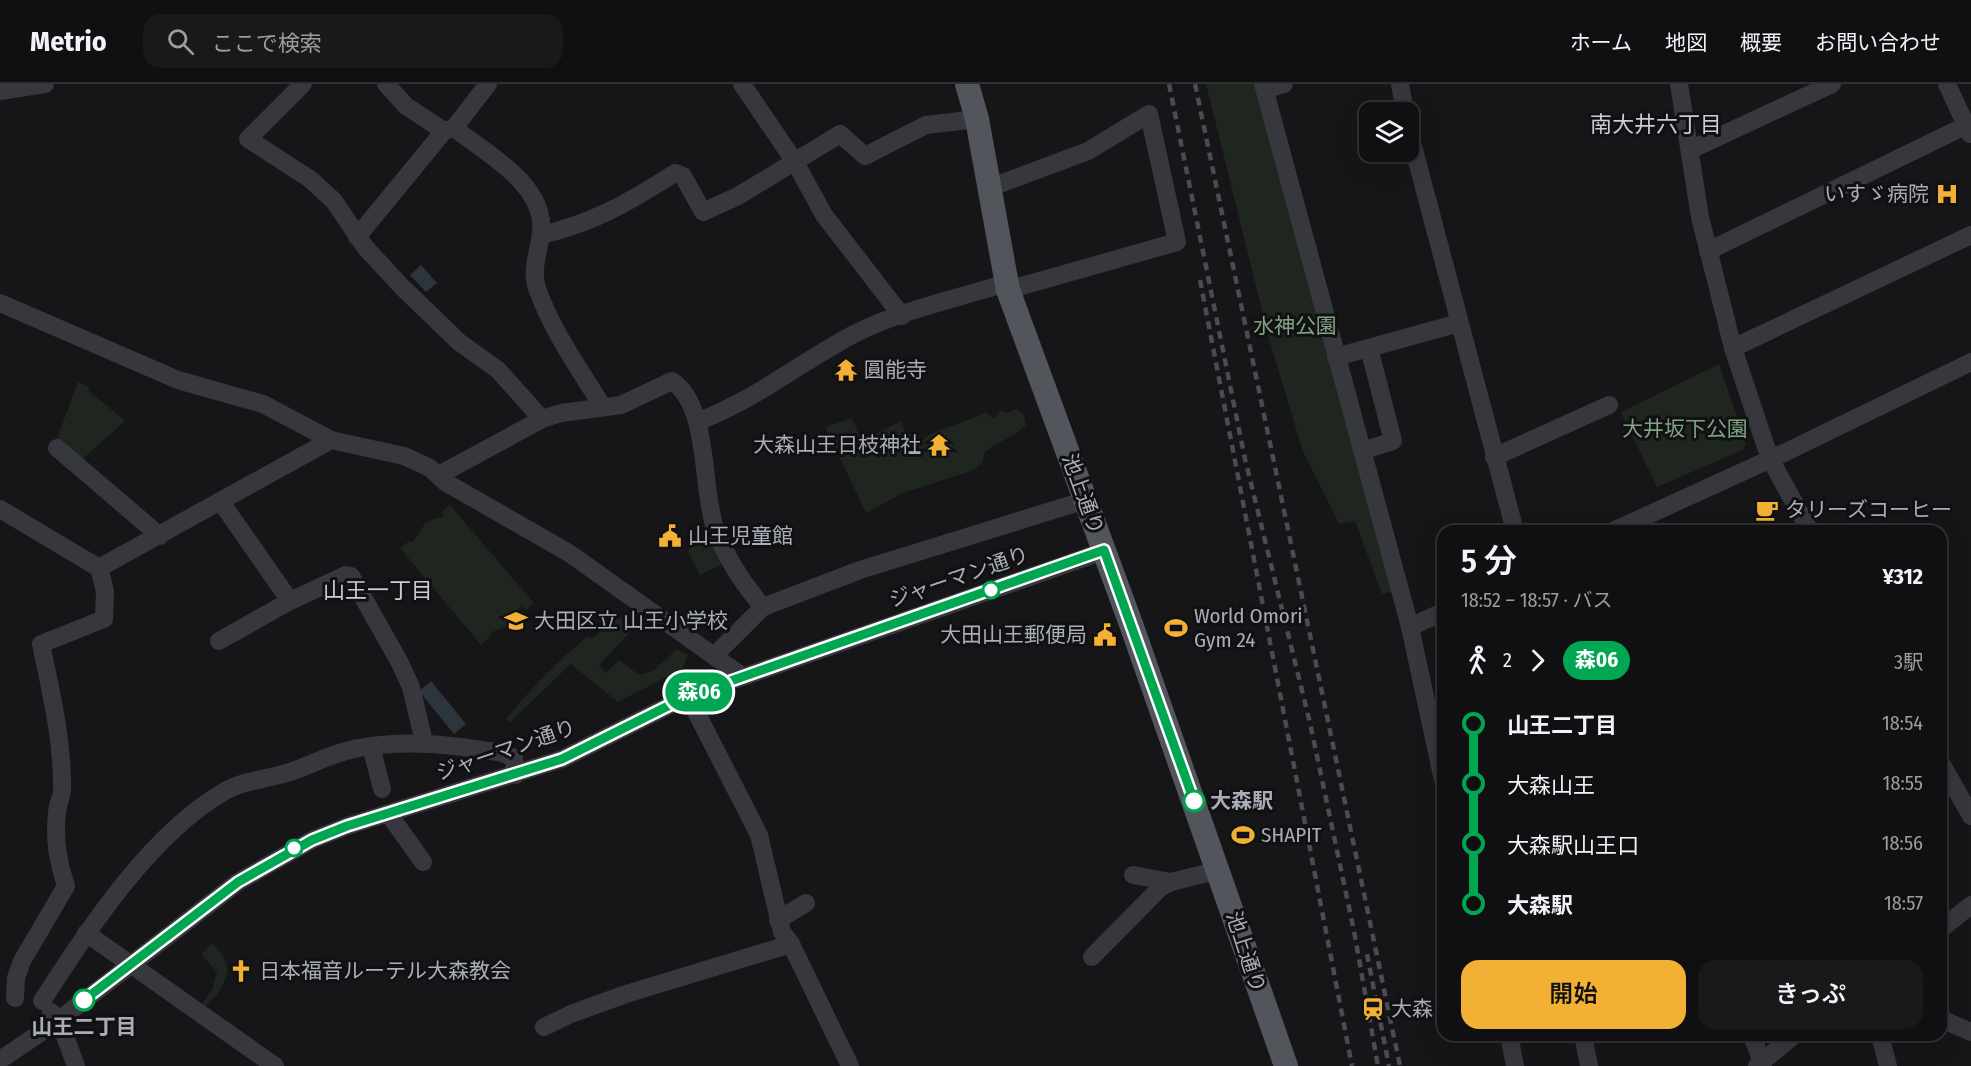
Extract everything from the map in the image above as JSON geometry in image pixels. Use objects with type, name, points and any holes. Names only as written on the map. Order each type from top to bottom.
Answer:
[{"type":"main road","name":"池上通り","points":[[967,84],[977,119],[1007,286],[1219,870],[1286,1066]]},
{"type":"street","points":[[0,91],[45,84]]},
{"type":"street","points":[[303,84],[248,139],[310,178],[337,205],[357,237],[432,316],[459,342],[498,370],[542,419]]},
{"type":"street","points":[[386,84],[406,106],[449,130],[496,161],[530,193],[542,221],[534,266],[537,290],[564,342],[603,408]]},
{"type":"street","points":[[357,237],[488,84]]},
{"type":"street","points":[[742,84],[795,162],[824,215],[902,316]]},
{"type":"street","points":[[1284,84],[1264,87],[1410,627],[1437,752]]},
{"type":"street","points":[[1400,84],[1403,102]]},
{"type":"street","points":[[1678,84],[1700,217],[1733,348],[1770,459],[1807,525]]},
{"type":"street","points":[[1690,150],[1832,84]]},
{"type":"street","points":[[1708,251],[1969,128],[1947,84]]},
{"type":"street","points":[[699,421],[755,395],[856,334],[902,316],[1177,242],[1149,114],[1088,151],[989,188]]},
{"type":"street","points":[[541,235],[568,228],[616,210],[675,173],[683,176],[703,212],[738,196],[840,134],[865,156],[909,132],[926,126],[977,119]]},
{"type":"street","points":[[1417,162],[1513,525]]},
{"type":"street","points":[[1733,348],[1971,235]]},
{"type":"street","points":[[0,303],[178,380],[263,404],[331,440],[404,456],[569,553],[742,676]]},
{"type":"street","points":[[1336,357],[1459,323]]},
{"type":"street","points":[[1362,451],[1393,441],[1369,348]]},
{"type":"street","points":[[1630,525],[1971,362]]},
{"type":"street","points":[[439,475],[542,419],[561,413],[621,405],[672,381],[680,386],[699,421],[715,527],[746,587],[763,607]]},
{"type":"street","points":[[1494,458],[1609,405]]},
{"type":"street","points":[[99,568],[331,440]]},
{"type":"street","points":[[57,448],[160,536]]},
{"type":"street","points":[[714,656],[763,607],[860,570],[1086,500]]},
{"type":"street","points":[[221,501],[290,601]]},
{"type":"street","points":[[0,509],[99,568],[105,591],[104,619],[41,644],[55,715],[60,762],[62,793],[57,812],[56,856],[66,886],[22,961],[7,1003],[42,1001]]},
{"type":"street","name":"ジャーマン通り","points":[[0,1060],[58,1020],[238,882],[272,860],[328,833],[562,759],[688,696],[1104,550]]},
{"type":"street","points":[[219,641],[290,601],[346,575],[351,576],[411,687],[424,742]]},
{"type":"street","points":[[1410,627],[1437,615]]},
{"type":"street","points":[[688,696],[759,835],[782,932],[791,944],[850,1066]]},
{"type":"street","points":[[42,1001],[86,933],[168,835],[226,790],[291,772],[328,756],[371,746],[424,742],[503,753],[514,758],[516,775]]},
{"type":"street","points":[[371,746],[382,789]]},
{"type":"street","points":[[1947,774],[1971,816]]},
{"type":"street","points":[[388,813],[423,862]]},
{"type":"street","points":[[1092,957],[1161,888],[1171,882],[1219,870]]},
{"type":"street","points":[[1133,875],[1171,882]]},
{"type":"street","points":[[778,920],[806,903]]},
{"type":"street","points":[[1947,924],[1971,905]]},
{"type":"street","points":[[86,933],[275,1066]]},
{"type":"street","points":[[544,1027],[570,1014],[626,994],[791,944]]},
{"type":"street","points":[[42,1001],[58,1020],[76,1066]]},
{"type":"street","points":[[1947,1022],[1971,1032]]},
{"type":"street","points":[[1510,1041],[1515,1066]]},
{"type":"street","points":[[1584,1041],[1589,1066]]},
{"type":"street","points":[[1754,1041],[1760,1065],[1787,1041]]},
{"type":"street","points":[[1882,1041],[1888,1066]]},
{"type":"green space","name":"水神公園","points":[[1206,84],[1257,84],[1393,591],[1382,594],[1355,521],[1339,524],[1302,449],[1269,339]]},
{"type":"green space","name":"大井坂下公園","points":[[1719,364],[1746,444],[1743,450],[1657,487],[1621,412]]},
{"type":"green space","points":[[78,382],[88,387],[89,391],[125,421],[79,462],[56,441]]},
{"type":"green space","points":[[1016,409],[1024,415],[1026,425],[984,453],[983,462],[974,470],[903,493],[866,513],[825,427],[852,418],[862,441],[901,421],[903,428],[919,442],[936,432],[986,412],[993,419],[1001,411],[1007,413]]},
{"type":"green space","points":[[450,505],[534,603],[526,610],[519,603],[521,606],[511,622],[490,634],[491,636],[481,645],[400,548],[409,541],[413,542],[426,522],[444,516],[441,512]]},
{"type":"green space","points":[[708,523],[726,562],[700,575],[688,552],[693,540]]},
{"type":"green space","points":[[623,617],[636,626],[599,665],[606,673],[619,660],[639,675],[653,671],[677,649],[688,655],[682,669],[618,702],[571,664],[510,722],[506,719],[544,676],[576,646],[587,637],[594,638],[610,621]]},
{"type":"green space","points":[[213,943],[225,959],[227,972],[218,993],[203,1008],[203,1002],[212,990],[217,972],[201,954]]},
{"type":"shaded area","points":[[421,265],[437,283],[426,292],[410,275]]},
{"type":"shaded area","points":[[431,681],[466,724],[454,734],[419,691]]},
{"type":"railway","points":[[1169,84],[1245,459],[1310,723],[1354,931],[1378,1066]]},
{"type":"railway","points":[[1195,84],[1400,1066]]},
{"type":"railway","points":[[1200,280],[1352,1066]]},
{"type":"railway","points":[[1367,954],[1389,1066]]},
{"type":"bus line","name":"森06","points":[[84,1000],[238,882],[272,860],[312,840],[347,826],[562,759],[688,696],[1104,550],[1194,801]]},
{"type":"place","name":"いすゞ病院","points":[[1947,194]]},
{"type":"place","name":"圓能寺","points":[[846,370]]},
{"type":"place","name":"大森山王日枝神社","points":[[939,445]]},
{"type":"place","name":"タリーズコーヒー","points":[[1767,510]]},
{"type":"place","name":"山王児童館","points":[[670,536]]},
{"type":"place","name":"大田区立 山王小学校","points":[[516,621]]},
{"type":"place","name":"World Omori Gym 24","points":[[1176,628]]},
{"type":"place","name":"大田山王郵便局","points":[[1105,635]]},
{"type":"place","name":"大森駅","points":[[1194,801]]},
{"type":"place","name":"SHAPIT","points":[[1243,835]]},
{"type":"place","name":"日本福音ルーテル大森教会","points":[[241,971]]},
{"type":"place","name":"山王二丁目","points":[[84,1000]]},
{"type":"place","name":"大森","points":[[1373,1009]]},
{"type":"district","name":"南大井六丁目","points":[[1656,124]]},
{"type":"district","name":"山王一丁目","points":[[378,590]]}]
